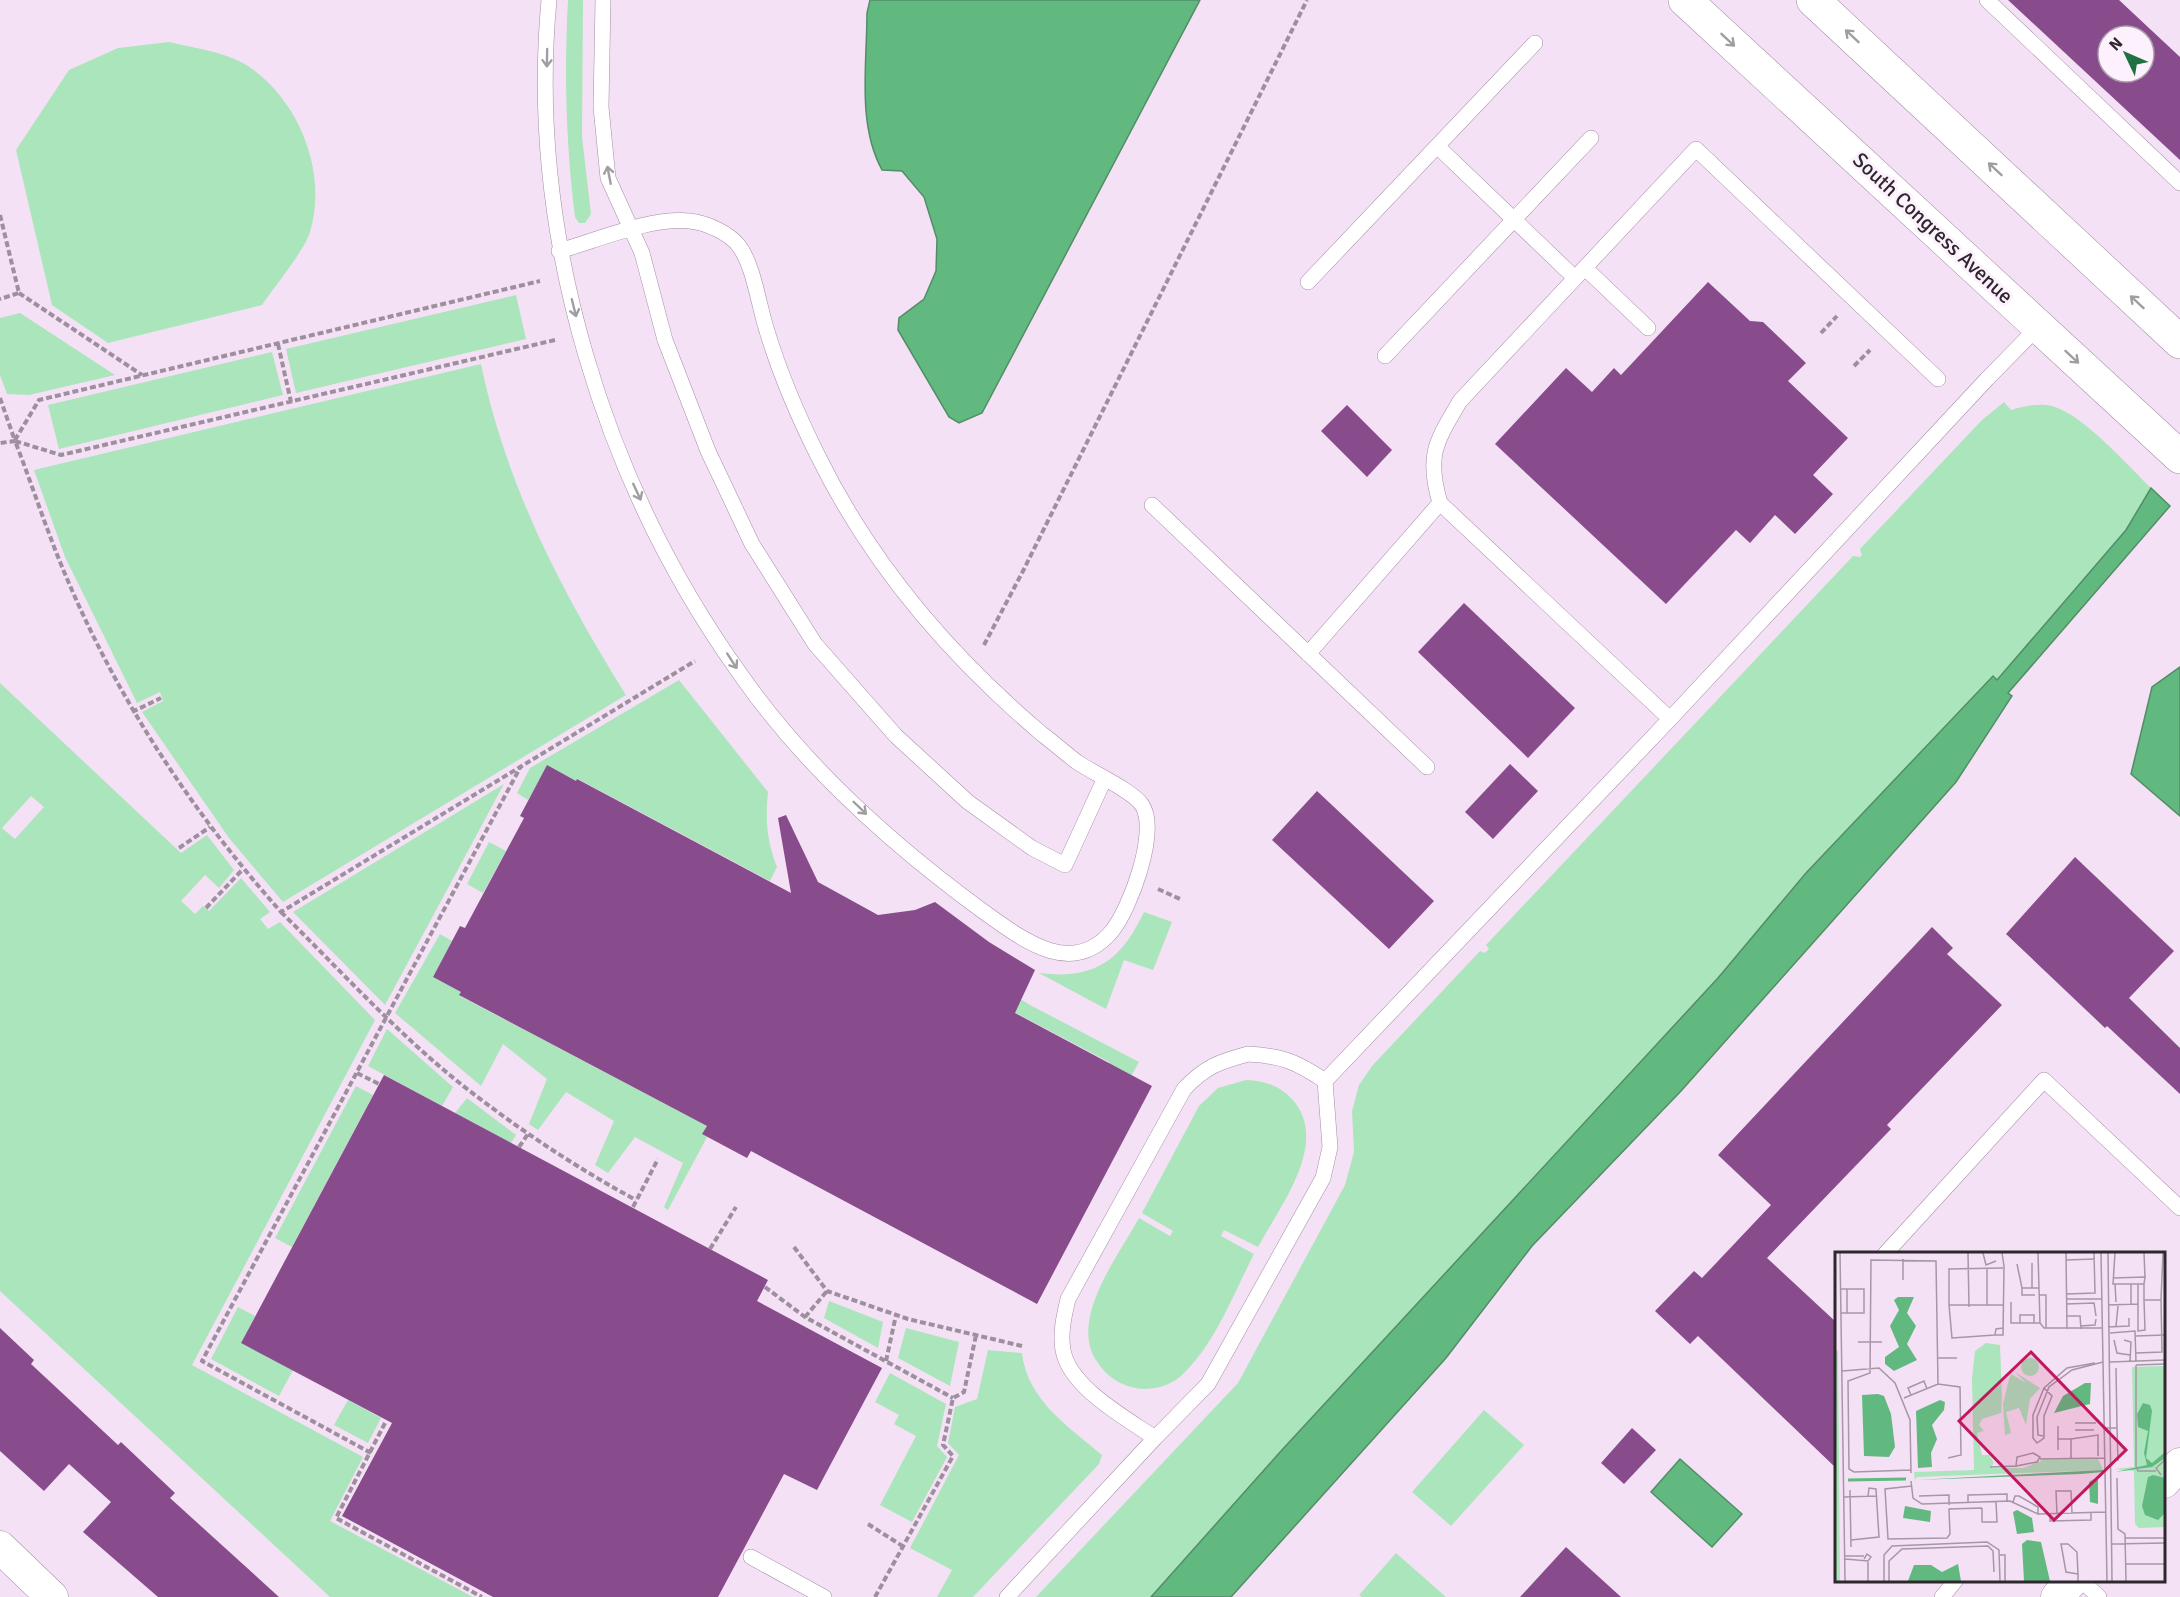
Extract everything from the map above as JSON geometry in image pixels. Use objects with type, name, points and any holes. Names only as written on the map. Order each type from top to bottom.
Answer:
[{"type":"main road","points":[[1813,0],[2180,342]]},
{"type":"main road","name":"South Congress Avenue","points":[[1688,1],[2180,457]]},
{"type":"street","points":[[2165,1480],[2180,1464]]},
{"type":"street","points":[[0,1547],[52,1597]]},
{"type":"street","points":[[2057,1597],[2072,1582]]},
{"type":"lane","points":[[549,0],[548,136],[559,251],[582,338],[619,454],[673,570],[744,680],[829,778],[885,832],[976,906],[1015,933],[1048,951],[1067,954],[1087,950],[1105,939],[1118,924],[1148,844],[1149,824],[1141,802],[1073,759],[995,692],[933,629],[881,561],[835,492],[799,417],[768,337],[748,263],[738,243],[718,229],[691,221],[630,229],[559,251]]},
{"type":"lane","points":[[603,0],[601,107],[608,178],[642,253],[665,340],[708,451],[752,544],[815,644],[896,736],[953,789],[1032,848],[1065,865],[1104,780]]},
{"type":"lane","points":[[1986,0],[2180,183]]},
{"type":"lane","points":[[1308,282],[1535,43]]},
{"type":"lane","points":[[1385,356],[1591,138]]},
{"type":"lane","points":[[1437,146],[1514,220],[1648,328]]},
{"type":"lane","points":[[1670,719],[1440,503],[1434,482],[1433,455],[1441,433],[1460,401],[1696,149],[1938,379]]},
{"type":"lane","points":[[1007,1597],[1208,1384],[1323,1178],[1330,1147],[1325,1081],[1670,719],[2039,326]]},
{"type":"lane","points":[[1308,654],[1440,503]]},
{"type":"lane","points":[[1152,505],[1427,767]]},
{"type":"lane","points":[[1155,1438],[1087,1389],[1071,1370],[1063,1352],[1062,1326],[1068,1299],[1184,1089],[1198,1073],[1214,1063],[1248,1054],[1275,1056],[1297,1062],[1325,1081]]},
{"type":"lane","points":[[1887,1252],[2044,1080],[2180,1208]]},
{"type":"lane","points":[[751,1557],[824,1597]]},
{"type":"lane","points":[[1942,1597],[1955,1582]]},
{"type":"lane","points":[[2082,1582],[2098,1597]]},
{"type":"path","points":[[980,651],[1023,571],[1307,0]]},
{"type":"path","points":[[0,215],[19,293],[142,376]]},
{"type":"path","points":[[15,441],[39,400],[541,281]]},
{"type":"path","points":[[0,298],[19,293]]},
{"type":"path","points":[[1821,333],[1841,312]]},
{"type":"path","points":[[0,442],[15,441],[61,455],[555,340]]},
{"type":"path","points":[[278,344],[291,402]]},
{"type":"path","points":[[1854,366],[1876,344]]},
{"type":"path","points":[[0,398],[68,582],[132,712],[210,827],[243,869],[281,912],[387,1017],[461,1084],[528,1134],[598,1180],[636,1200]]},
{"type":"path","points":[[281,912],[695,661]]},
{"type":"path","points":[[132,712],[160,698]]},
{"type":"path","points":[[370,1453],[202,1361],[521,766]]},
{"type":"path","points":[[179,849],[210,827]]},
{"type":"path","points":[[206,908],[243,869]]},
{"type":"path","points":[[1152,887],[1180,899]]},
{"type":"path","points":[[357,1073],[379,1084]]},
{"type":"path","points":[[519,1147],[528,1134]]},
{"type":"path","points":[[633,1207],[658,1160]]},
{"type":"path","points":[[710,1249],[736,1207]]},
{"type":"path","points":[[794,1247],[827,1291],[896,1315],[1022,1346]]},
{"type":"path","points":[[765,1287],[805,1317],[953,1398]]},
{"type":"path","points":[[805,1317],[827,1291]]},
{"type":"path","points":[[886,1361],[896,1315]]},
{"type":"path","points":[[875,1597],[953,1456],[943,1445],[953,1398],[964,1392],[976,1335]]},
{"type":"path","points":[[384,1423],[336,1518],[482,1597]]},
{"type":"path","points":[[868,1524],[904,1546]]},
{"type":"shaded area","points":[[568,0],[583,0],[582,137],[591,214],[585,223],[579,223],[575,217],[570,163],[566,82]]},
{"type":"shaded area","points":[[870,0],[1200,0],[982,413],[959,423],[949,417],[898,330],[899,318],[924,299],[936,271],[937,239],[924,197],[902,171],[882,170],[874,152],[866,114],[865,94],[867,13]]},
{"type":"shaded area","points":[[169,42],[210,51],[239,61],[266,80],[282,98],[305,139],[312,162],[315,209],[307,240],[262,305],[108,343],[52,305],[16,150],[69,70],[118,48]]},
{"type":"shaded area","points":[[516,295],[526,339],[296,393],[286,349]]},
{"type":"shaded area","points":[[20,313],[115,375],[29,395],[7,394],[0,375],[0,318]]},
{"type":"shaded area","points":[[272,352],[283,395],[59,449],[48,405]]},
{"type":"shaded area","points":[[481,364],[505,452],[539,536],[579,616],[626,695],[283,902],[229,838],[142,712],[163,701],[160,692],[137,703],[65,557],[34,470]]},
{"type":"shaded area","points":[[2004,402],[2011,410],[2042,405],[2064,411],[2091,429],[2151,488],[2126,530],[1997,680],[1993,677],[1806,873],[1718,978],[1281,1451],[1151,1597],[1036,1597],[1238,1383],[1345,1185],[1354,1152],[1352,1111],[1359,1085],[1372,1066],[1480,951],[1485,953],[1489,949],[1486,945],[1853,556],[1862,555],[1860,549],[1982,420]]},
{"type":"shaded area","points":[[2151,488],[2170,506],[2008,693],[2012,696],[1956,782],[1681,1091],[1532,1246],[1446,1358],[1231,1597],[1151,1597],[1281,1451],[1718,978],[1806,873],[1993,676],[1997,680],[2126,530]]},
{"type":"shaded area","points":[[2180,667],[2180,816],[2131,774],[2152,687]]},
{"type":"shaded area","points":[[679,680],[768,792],[768,830],[777,867],[770,881],[578,779],[576,781],[547,766],[528,800],[517,793],[530,768]]},
{"type":"shaded area","points":[[0,683],[181,853],[207,835],[234,870],[219,888],[205,875],[181,901],[195,914],[203,906],[209,911],[241,878],[270,912],[260,919],[268,929],[280,922],[375,1020],[192,1365],[363,1457],[330,1521],[473,1597],[330,1597],[0,1291]],"holes":[[[31,796],[44,807],[15,839],[2,828]]]},
{"type":"shaded area","points":[[504,784],[385,1005],[293,912]]},
{"type":"shaded area","points":[[489,842],[506,851],[483,893],[467,884]]},
{"type":"shaded area","points":[[1144,912],[1172,922],[1153,970],[1124,960],[1106,1009],[1039,973],[1075,973],[1090,970],[1104,963],[1126,943]]},
{"type":"shaded area","points":[[440,934],[452,941],[433,977],[461,992],[460,996],[707,1126],[702,1134],[707,1137],[668,1210],[664,1207],[683,1163],[635,1137],[608,1173],[595,1165],[614,1121],[566,1092],[538,1130],[529,1124],[547,1079],[503,1044],[481,1086],[395,1013]]},
{"type":"shaded area","points":[[906,955],[977,972],[1030,1005],[1139,1062],[1130,1078],[1108,1066],[1109,1062]]},
{"type":"shaded area","points":[[387,1029],[453,1087],[442,1106],[368,1066]]},
{"type":"shaded area","points":[[1246,1080],[1259,1081],[1282,1090],[1292,1099],[1303,1116],[1306,1134],[1304,1154],[1298,1174],[1258,1247],[1224,1230],[1221,1236],[1254,1254],[1224,1316],[1196,1360],[1167,1385],[1145,1389],[1126,1386],[1104,1371],[1090,1346],[1088,1328],[1099,1289],[1139,1218],[1170,1236],[1173,1231],[1142,1213],[1199,1106],[1218,1088]]},
{"type":"shaded area","points":[[356,1086],[373,1095],[292,1247],[275,1238]]},
{"type":"shaded area","points":[[467,1098],[516,1135],[511,1143],[455,1113]]},
{"type":"shaded area","points":[[829,1301],[883,1322],[878,1348],[824,1318]]},
{"type":"shaded area","points":[[238,1307],[255,1316],[241,1343],[293,1370],[279,1396],[211,1359]]},
{"type":"shaded area","points":[[906,1328],[959,1342],[950,1386],[898,1358]]},
{"type":"shaded area","points":[[988,1350],[1022,1353],[1032,1385],[1041,1399],[1064,1423],[1102,1455],[1099,1464],[973,1597],[937,1597],[952,1570],[910,1548],[959,1455],[948,1443],[955,1407],[977,1399]]},
{"type":"shaded area","points":[[890,1373],[946,1404],[937,1446],[947,1457],[912,1522],[880,1505],[916,1436],[894,1424],[899,1415],[875,1402]]},
{"type":"shaded area","points":[[348,1400],[381,1418],[368,1443],[334,1425]]},
{"type":"shaded area","points":[[1484,1410],[1524,1445],[1451,1526],[1412,1492]]},
{"type":"shaded area","points":[[1680,1459],[1742,1514],[1712,1547],[1651,1492]]},
{"type":"shaded area","points":[[1396,1553],[1446,1597],[1362,1597],[1359,1595]]},
{"type":"building","points":[[2008,0],[2119,0],[2145,24],[2096,24],[2096,82]]},
{"type":"building","points":[[2156,35],[2180,57],[2180,160],[2098,84],[2156,84]]},
{"type":"building","points":[[1708,282],[1750,321],[1763,322],[1806,363],[1788,381],[1848,438],[1813,475],[1833,494],[1795,534],[1775,515],[1750,543],[1736,530],[1666,604],[1495,444],[1566,368],[1592,392],[1614,368],[1621,375]]},
{"type":"building","points":[[1347,405],[1392,450],[1367,477],[1321,431]]},
{"type":"building","points":[[1464,603],[1575,708],[1528,758],[1418,652]]},
{"type":"building","points":[[1510,764],[1538,791],[1493,839],[1465,812]]},
{"type":"building","points":[[547,765],[791,893],[778,818],[786,815],[818,882],[878,915],[915,910],[935,902],[989,942],[1035,970],[1015,1013],[1152,1086],[1037,1304],[751,1151],[747,1158],[702,1134],[707,1126],[459,995],[461,992],[433,977],[460,926],[465,928],[524,818],[520,816]]},
{"type":"building","points":[[1317,791],[1434,901],[1389,949],[1272,840]]},
{"type":"building","points":[[2075,857],[2174,951],[2129,998],[2180,1048],[2180,1094],[2107,1026],[2105,1028],[2006,934]]},
{"type":"building","points":[[1932,927],[1953,948],[1947,954],[2002,1005],[1887,1125],[1891,1129],[1767,1258],[1835,1321],[1835,1467],[1698,1336],[1690,1344],[1655,1311],[1694,1271],[1702,1278],[1771,1205],[1718,1155]]},
{"type":"building","points":[[384,1075],[768,1280],[757,1301],[882,1368],[817,1490],[784,1474],[718,1597],[493,1597],[342,1516],[392,1423],[241,1343]]},
{"type":"building","points":[[0,1328],[34,1360],[31,1364],[118,1445],[121,1442],[175,1493],[170,1498],[279,1597],[158,1597],[83,1532],[111,1502],[69,1464],[44,1491],[0,1451]]},
{"type":"building","points":[[1632,1428],[1656,1450],[1624,1484],[1601,1463]]},
{"type":"building","points":[[1566,1547],[1621,1597],[1520,1597]]}]
